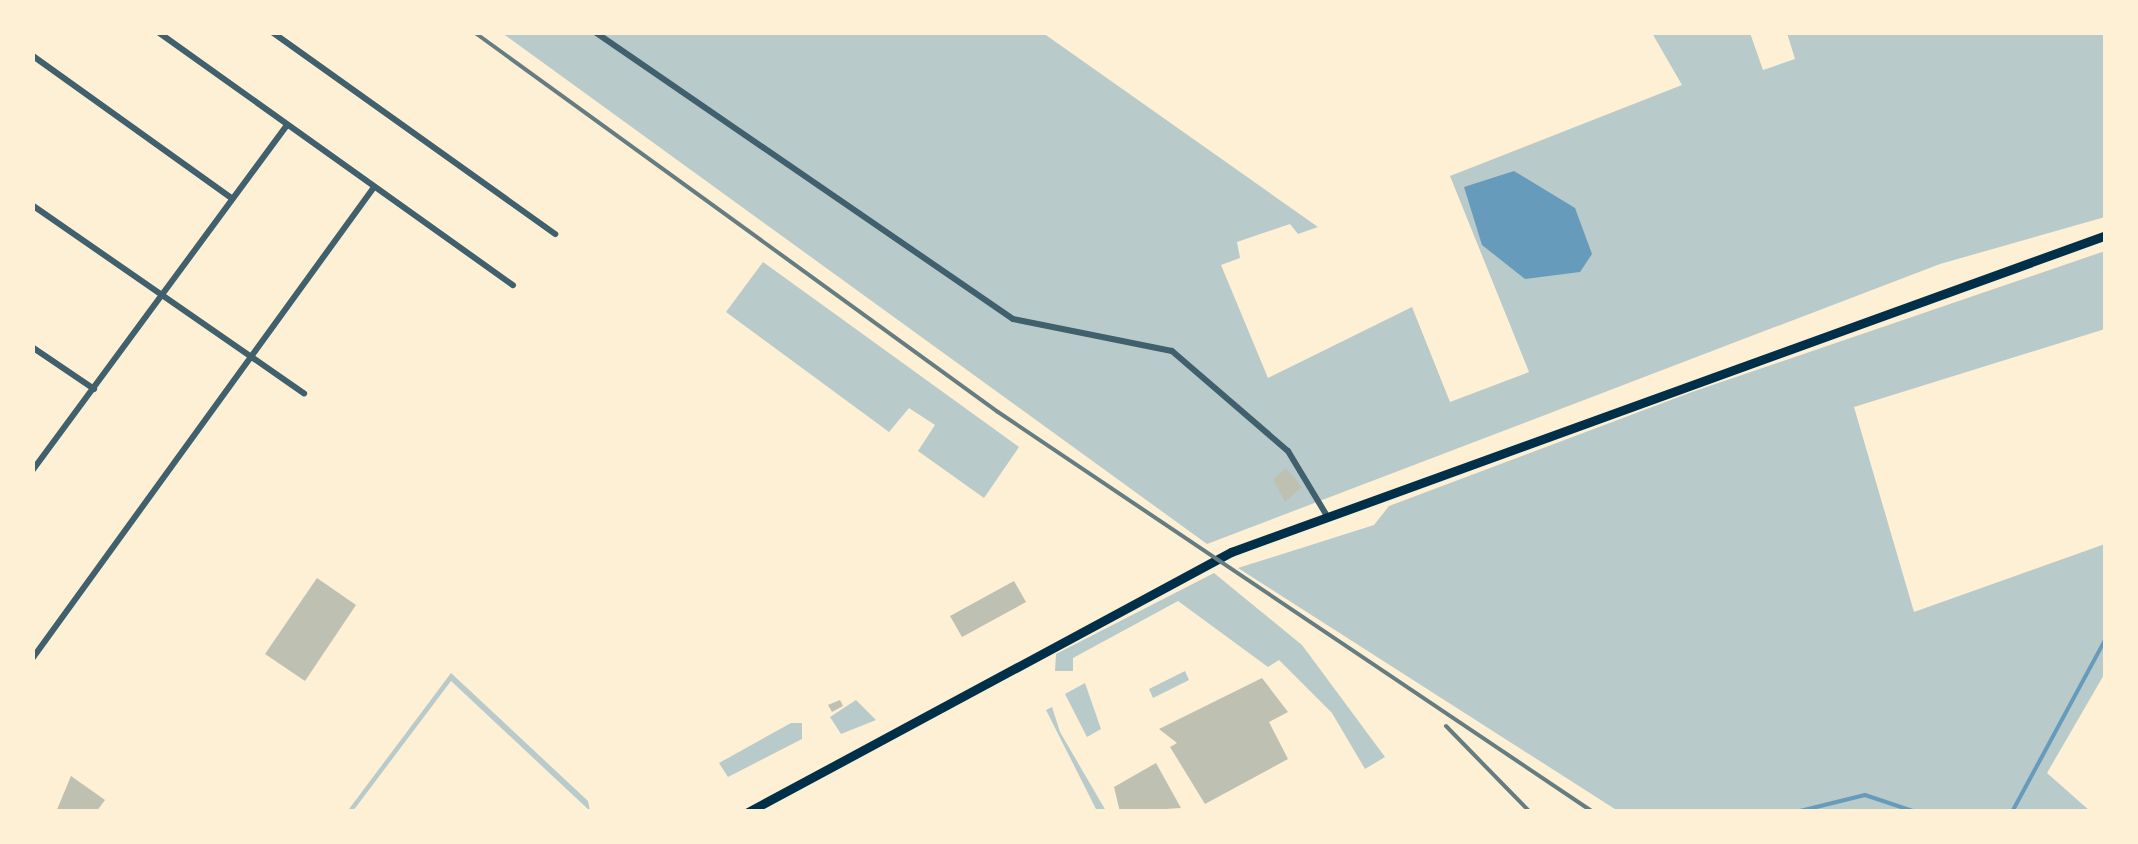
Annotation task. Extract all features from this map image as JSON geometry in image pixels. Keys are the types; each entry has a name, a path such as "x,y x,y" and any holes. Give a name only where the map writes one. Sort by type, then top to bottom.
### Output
{"main road":[{"path":"748,812 1216,560 2106,235"}],"street":[{"path":"158,32 513,285"},
{"path":"272,32 555,234"},
{"path":"595,32 1013,320 1172,351 1288,451 1328,516"},
{"path":"33,56 232,198"},
{"path":"32,471 287,125"},
{"path":"32,658 374,187"},
{"path":"32,204 304,394"},
{"path":"32,347 94,389"}],"shaded area":[{"path":"502,33 1043,33 1318,227 1298,234 1290,224 1237,242 1240,258 1221,265 1268,378 1412,307 1450,402 1529,372 1450,176 1682,85 1652,33 1750,33 1763,70 1795,59 1787,33 2105,33 2105,217 1940,264 1207,544"},
{"path":"2105,251 2105,329 1854,407 1914,612 2105,544 2105,673 2047,773 2090,811 1618,811 1238,568 1374,525 1389,506 1692,392"},
{"path":"763,262 1019,447 984,498 918,451 935,425 909,408 889,432 726,312"},
{"path":"1214,573 1302,645 1385,757 1365,769 1332,713 1279,660 1268,667 1178,601 1073,658 1073,671 1055,671 1056,654"},
{"path":"1185,671 1189,680 1153,698 1149,689"},
{"path":"451,673 588,801 590,811 451,681 353,811 336,811 349,809"},
{"path":"1085,683 1101,729 1087,737 1065,694"},
{"path":"856,700 876,720 841,734 830,717"},
{"path":"1052,707 1060,732 1106,811 1097,811 1046,710"},
{"path":"791,723 802,723 802,739 728,777 719,763"}],"water":[{"path":"1514,171 1575,208 1592,254 1580,272 1525,279 1482,245 1464,187"}],"building":[{"path":"1286,468 1302,487 1285,502 1273,479"},
{"path":"317,578 356,605 305,681 265,654"},
{"path":"1014,581 1026,602 962,637 950,616"},
{"path":"1262,678 1288,712 1269,722 1288,759 1205,804 1170,747 1177,743 1159,729"},
{"path":"840,700 843,706 832,712 828,705"},
{"path":"1156,763 1181,808 1120,812 1114,787"},
{"path":"71,776 105,800 96,812 56,812"}],"waterway":[{"path":"2012,812 2106,638"},
{"path":"1796,812 1865,795 1916,812"}],"railway":[{"path":"474,32 998,412 1593,812"},
{"path":"1446,726 1530,812"}]}
